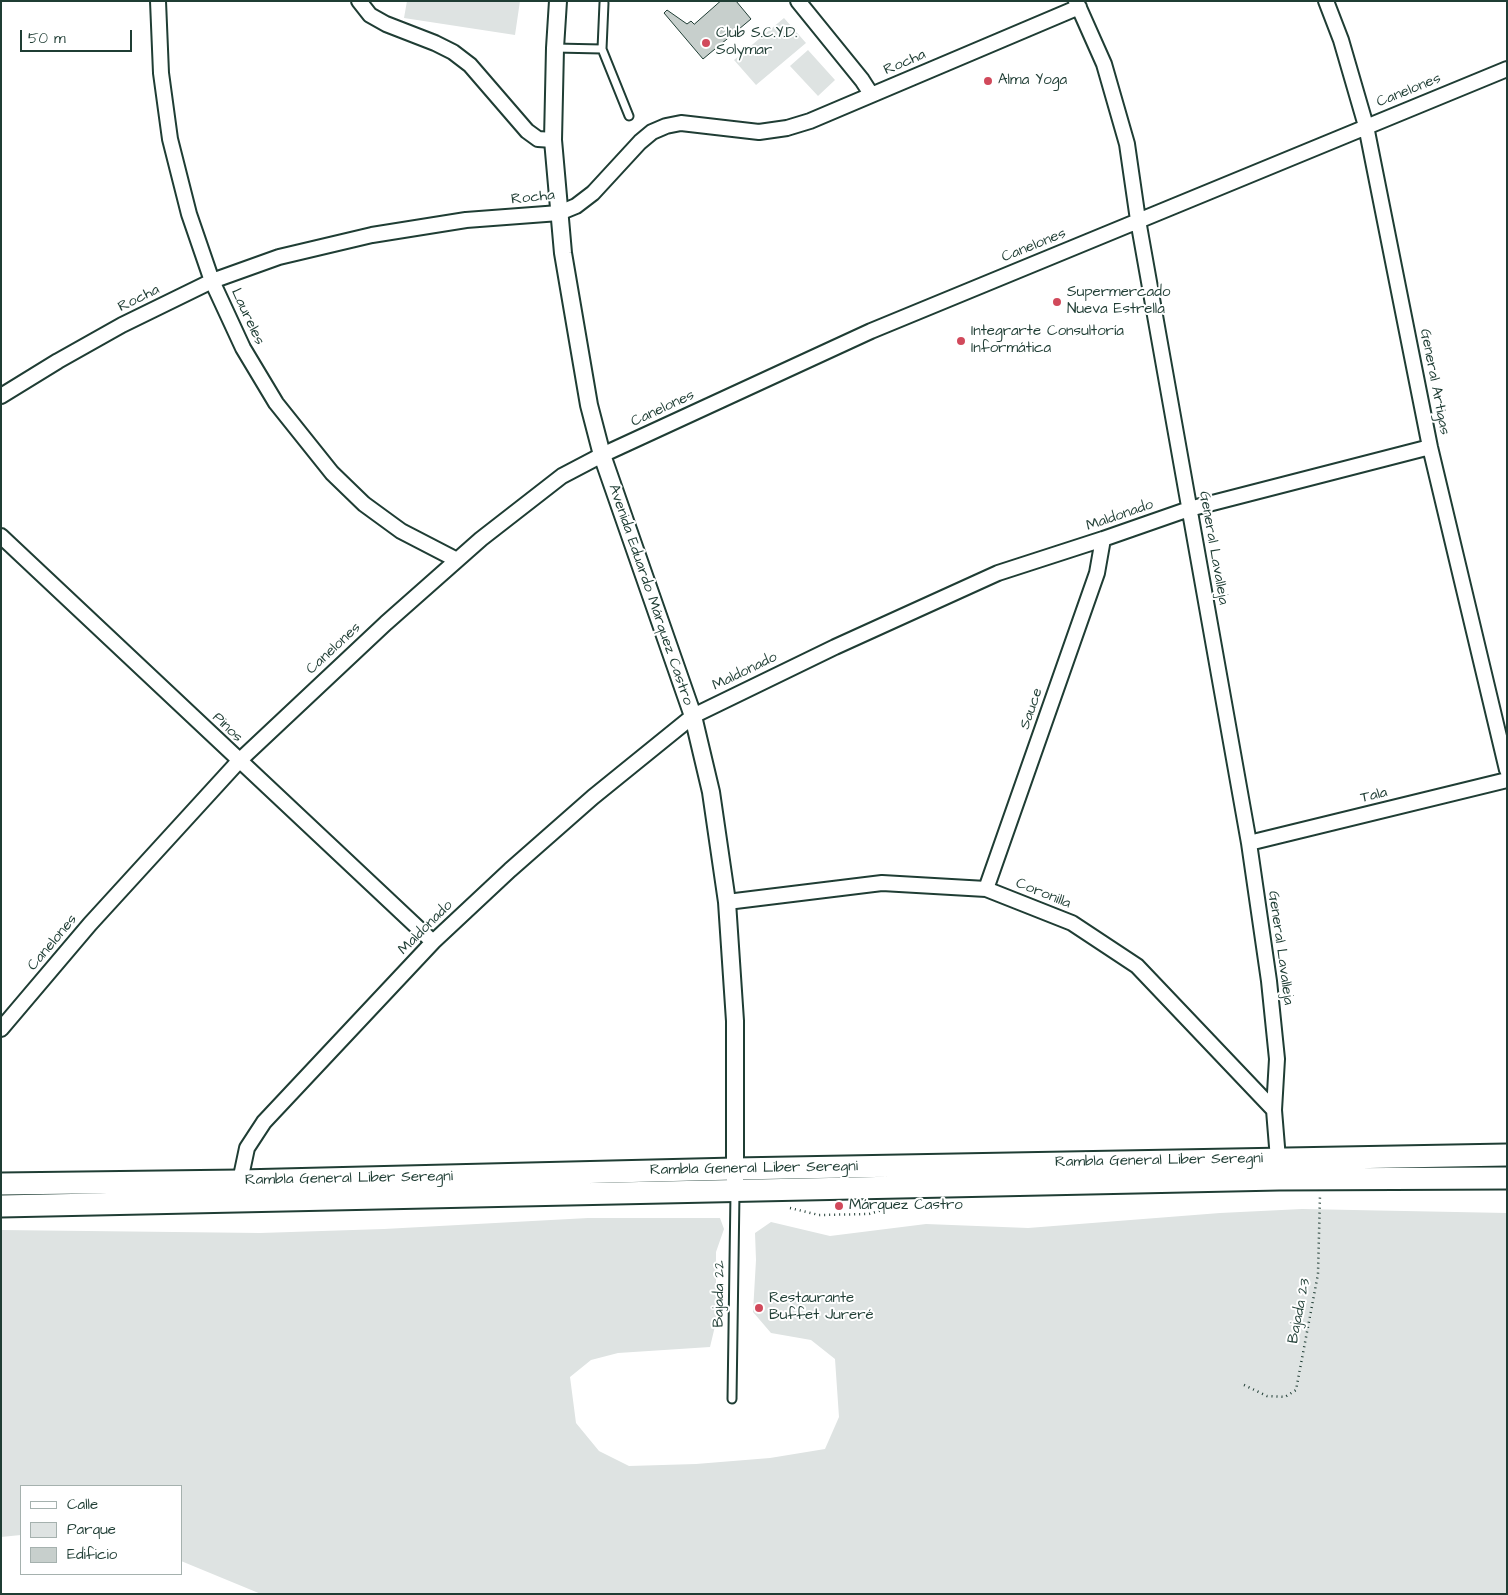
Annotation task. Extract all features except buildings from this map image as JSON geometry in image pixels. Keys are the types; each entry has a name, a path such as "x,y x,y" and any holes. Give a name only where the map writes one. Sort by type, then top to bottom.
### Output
{"main road":[{"name":"Rambla General Liber Seregni","path":"1,1206 1278,1159 1507,1155"},
{"name":"Rambla General Liber Seregni","path":"1,1184 240,1181 1507,1178"}],"street":[{"name":"Laureles","path":"158,1 162,73 170,139 189,214 212,282 242,348 271,395 332,473 364,504 400,531 457,560"},
{"path":"359,1 370,15 386,24 453,52 470,65 526,131 538,139 553,140"},
{"name":"Avenida Eduardo Márquez Castro","path":"558,1 553,140 563,253 586,386 602,455 693,716 710,792 727,902 735,1022 735,1180"},
{"path":"798,1 862,80 871,94"},
{"name":"General Artigas","path":"1326,1 1341,40 1366,126 1430,447 1507,770"},
{"name":"Rocha","path":"1,396 122,325 212,282 279,258 372,236 466,220 559,213 576,206 594,193 640,142 652,132 666,126 681,123 759,132 810,122 1077,4"},
{"name":"General Lavalleja","path":"1077,4 1104,64 1127,144 1138,220 1249,844 1269,981 1276,1049 1274,1110 1278,1159"},
{"name":"Canelones","path":"1,1029 90,924 238,761 457,560 562,476 602,455 871,331 1507,69"},
{"name":"Maldonado","path":"240,1181 247,1148 264,1122 433,942 510,870 593,797 693,716 835,647 998,573 1189,509 1430,447"},
{"name":"Pinos","path":"1,536 238,761 433,942"},
{"name":"Sauce","path":"986,889 1097,573 1103,539"},
{"name":"Tala","path":"1249,844 1507,780"},
{"name":"Coronilla","path":"727,902 882,883 986,889 1072,923 1137,966 1274,1110"}],"lane":[{"path":"604,3 602,49 629,116"},
{"path":"555,48 602,49"},
{"name":"Bajada 22","path":"732,1399 735,1180"}],"path":[{"name":"Bajada 23","path":"1244,1385 1267,1396 1284,1398 1296,1390 1318,1274 1320,1179"}],"green space":[{"path":"407,1 520,1 515,35 404,18"},
{"path":"784,18 806,43 756,85 734,60"},
{"path":"808,50 835,80 818,96 790,66"},
{"path":"1302,1209 1507,1213 1507,1594 261,1594 182,1561 182,1485 20,1485 20,1535 1,1537 1,1230 260,1233 384,1229 588,1218 720,1218 724,1229 716,1252 716,1322 710,1347 618,1353 591,1360 570,1377 576,1423 599,1451 629,1466 696,1464 770,1458 825,1449 839,1417 835,1359 811,1340 771,1333 753,1312 756,1260 755,1233 771,1222 830,1236 926,1224 1028,1228 1220,1213"}],"place":[{"name":"Club S.C.Y.D. Solymar","path":"706,43"},
{"name":"Alma Yoga","path":"988,81"},
{"name":"Supermercado Nueva Estrella","path":"1057,302"},
{"name":"Integrarte Consultoría Informática","path":"961,341"},
{"name":"Márquez Castro","path":"839,1206"},
{"name":"Restaurante Buffet Jureré","path":"759,1308"}]}
